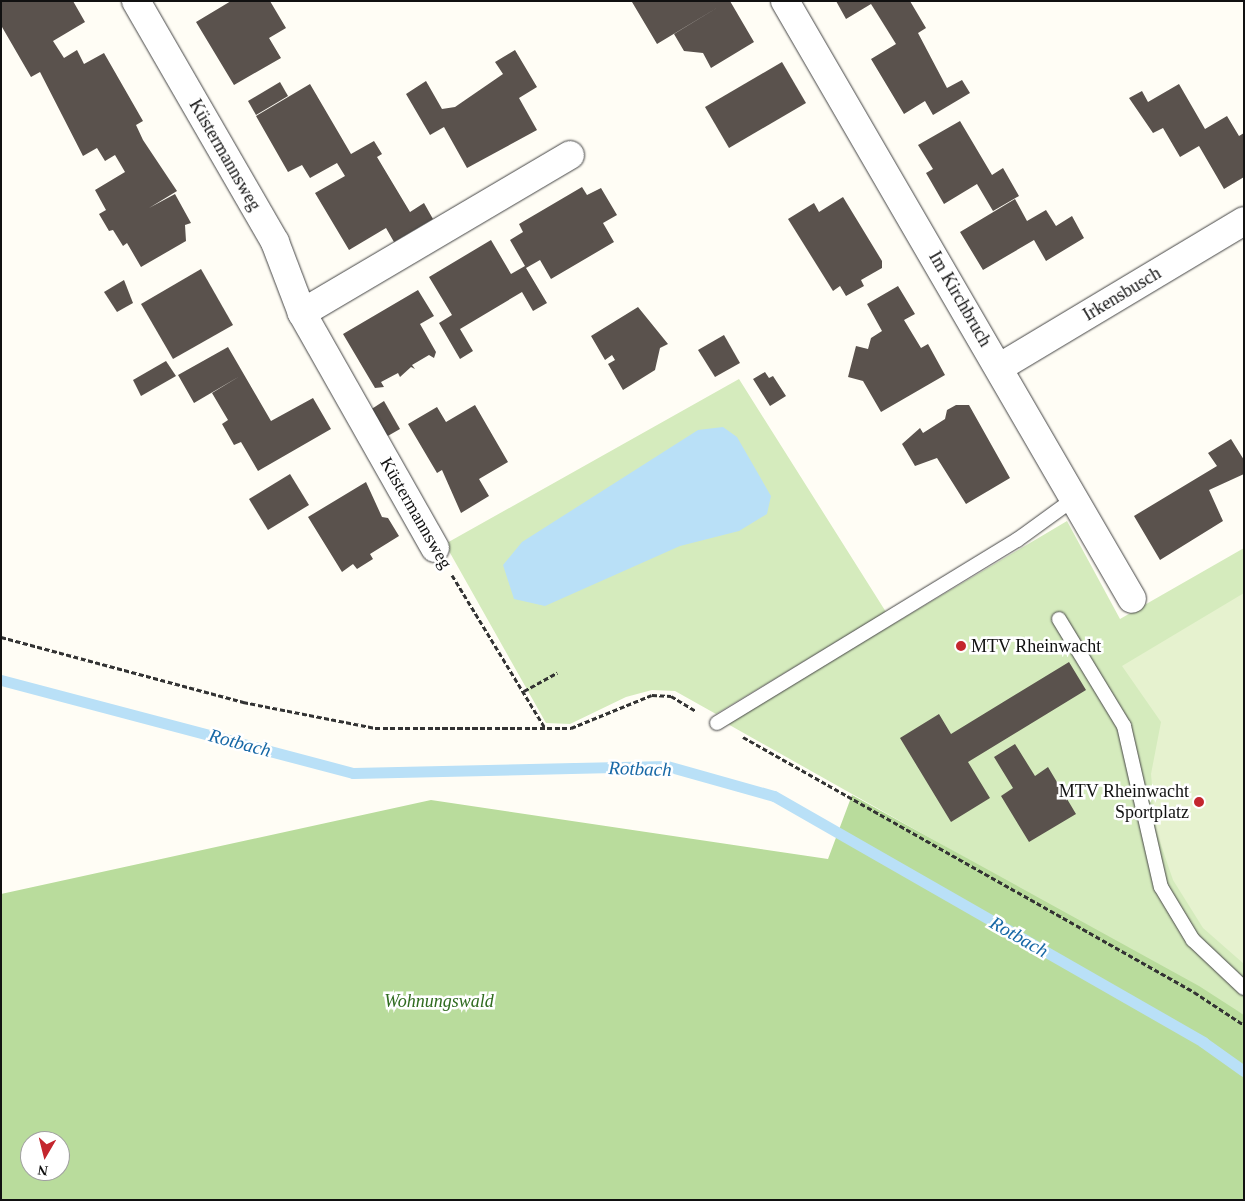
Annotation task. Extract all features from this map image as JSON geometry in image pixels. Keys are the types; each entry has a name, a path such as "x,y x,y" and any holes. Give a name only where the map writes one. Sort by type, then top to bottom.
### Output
{"street":[{"name":"Küstermannsweg","path":"136,1 275,242 302,314 435,548"},
{"name":"Im Kirchbruch","path":"785,1 1000,367 1132,599"},
{"path":"302,314 570,155"},
{"name":"Irkensbusch","path":"1000,367 1244,220"}],"lane":[{"path":"717,723 1017,540 1075,498"},
{"path":"1059,619 1124,726 1161,887 1193,940 1244,988"}],"path":[{"name":"Küstermannsweg","path":"435,548 545,728"},
{"path":"1,637 243,702 375,728 571,728 652,695 671,696 1194,992 1244,1025"},
{"path":"524,692 557,673"}],"green space":[{"path":"739,379 886,612 716,714 675,691 652,690 626,697 570,724 546,723 445,544"},
{"path":"1067,521 1120,619 1244,548 1244,1015 726,723"},
{"name":"MTV Rheinwacht Sportplatz","path":"1244,593 1244,964 1203,928 1173,880 1156,830 1151,774 1161,722 1122,666"},
{"name":"Wohnungswald","path":"852,795 1199,986 1244,1015 1244,1200 1,1200 1,894 431,800 828,859"}],"water":[{"path":"723,427 737,437 771,496 767,514 739,531 680,546 545,606 514,599 503,565 522,542 698,430"}],"building":[{"path":"1,1 73,1 85,22 53,41 64,58 77,50 84,64 104,53 143,121 136,125 143,140 177,191 149,208 175,194 191,223 185,225 186,241 141,267 127,243 123,246 113,230 109,231 99,214 106,210 95,190 125,172 115,155 105,161 97,148 83,156 40,72 31,77 2,27"},
{"path":"231,1 270,1 286,28 269,38 281,58 234,85 196,22"},
{"path":"730,1 754,42 711,68 703,53 684,51 674,34 720,6 657,44 632,2"},
{"path":"836,1 910,1 926,28 918,33 947,88 962,80 970,93 933,115 925,101 904,114 871,59 896,44 871,4 846,19"},
{"path":"515,50 537,87 519,98 537,130 467,168 444,127 430,135 406,94 426,81 442,109 455,107 503,74 495,62"},
{"path":"782,62 806,103 729,148 705,107"},
{"path":"280,82 288,96 256,115 248,101"},
{"path":"310,84 351,154 374,141 382,154 377,157 410,212 424,203 433,219 394,242 386,228 349,250 315,193 345,176 337,163 310,178 302,165 288,172 256,116"},
{"path":"1179,84 1205,129 1227,116 1239,136 1244,133 1244,177 1224,189 1199,146 1180,157 1163,128 1153,133 1129,98 1142,91 1148,102"},
{"path":"960,121 992,175 1003,168 1019,196 993,211 977,184 944,204 926,173 933,169 918,145"},
{"path":"582,187 587,195 601,188 617,215 603,223 614,242 551,279 540,260 526,268 547,303 533,311 522,292 460,329 473,351 460,359 439,323 452,315 429,277 491,240 511,274 525,266 510,240 523,232 519,224"},
{"path":"843,197 882,261 882,268 861,280 864,286 846,296 840,286 833,291 788,219 814,203 819,212"},
{"path":"1015,199 1027,221 1046,210 1056,226 1072,216 1084,238 1046,261 1034,240 983,270 960,232"},
{"path":"201,269 233,325 173,359 141,304"},
{"path":"124,280 133,303 117,312 104,292"},
{"path":"898,286 915,314 904,320 921,348 928,344 945,375 881,412 863,381 848,377 856,346 868,349 871,338 882,331 867,304"},
{"path":"418,290 434,316 420,324 436,352 434,358 429,355 412,365 415,369 411,367 400,377 398,373 381,382 384,387 375,388 343,334"},
{"path":"638,307 668,344 660,348 655,370 623,390 608,364 615,360 612,355 605,360 591,336"},
{"path":"724,335 740,363 715,377 698,350"},
{"path":"228,347 271,421 313,398 331,429 258,471 241,442 234,445 222,424 228,420 212,393 240,376 194,403 178,375"},
{"path":"166,361 176,376 141,396 133,380"},
{"path":"765,372 769,378 773,376 786,396 770,406 753,379"},
{"path":"384,401 400,429 386,437 370,410"},
{"path":"475,405 508,462 479,479 489,496 461,513 442,470 437,473 408,424 437,407 446,422"},
{"path":"956,405 969,405 1010,478 966,504 937,458 915,466 902,444 920,428 923,433 945,419 947,410"},
{"path":"1231,439 1244,460 1244,474 1209,490 1223,521 1160,560 1134,516 1217,466 1208,453"},
{"path":"290,474 309,505 268,530 249,499"},
{"path":"366,482 382,517 388,518 399,536 370,554 373,559 357,569 353,564 342,572 308,517"},
{"path":"1069,662 1086,690 968,762 990,798 951,822 900,738 939,714 951,734"},
{"path":"1015,744 1035,776 1048,767 1076,814 1029,842 1001,796 1013,788 994,757"}],"waterway":[{"name":"Rotbach","path":"1,680 353,773 667,766 774,796 1203,1042 1244,1071"}],"place":[{"name":"MTV Rheinwacht","path":"961,646"},
{"name":"MTV Rheinwacht Sportplatz","path":"1199,802"}]}
